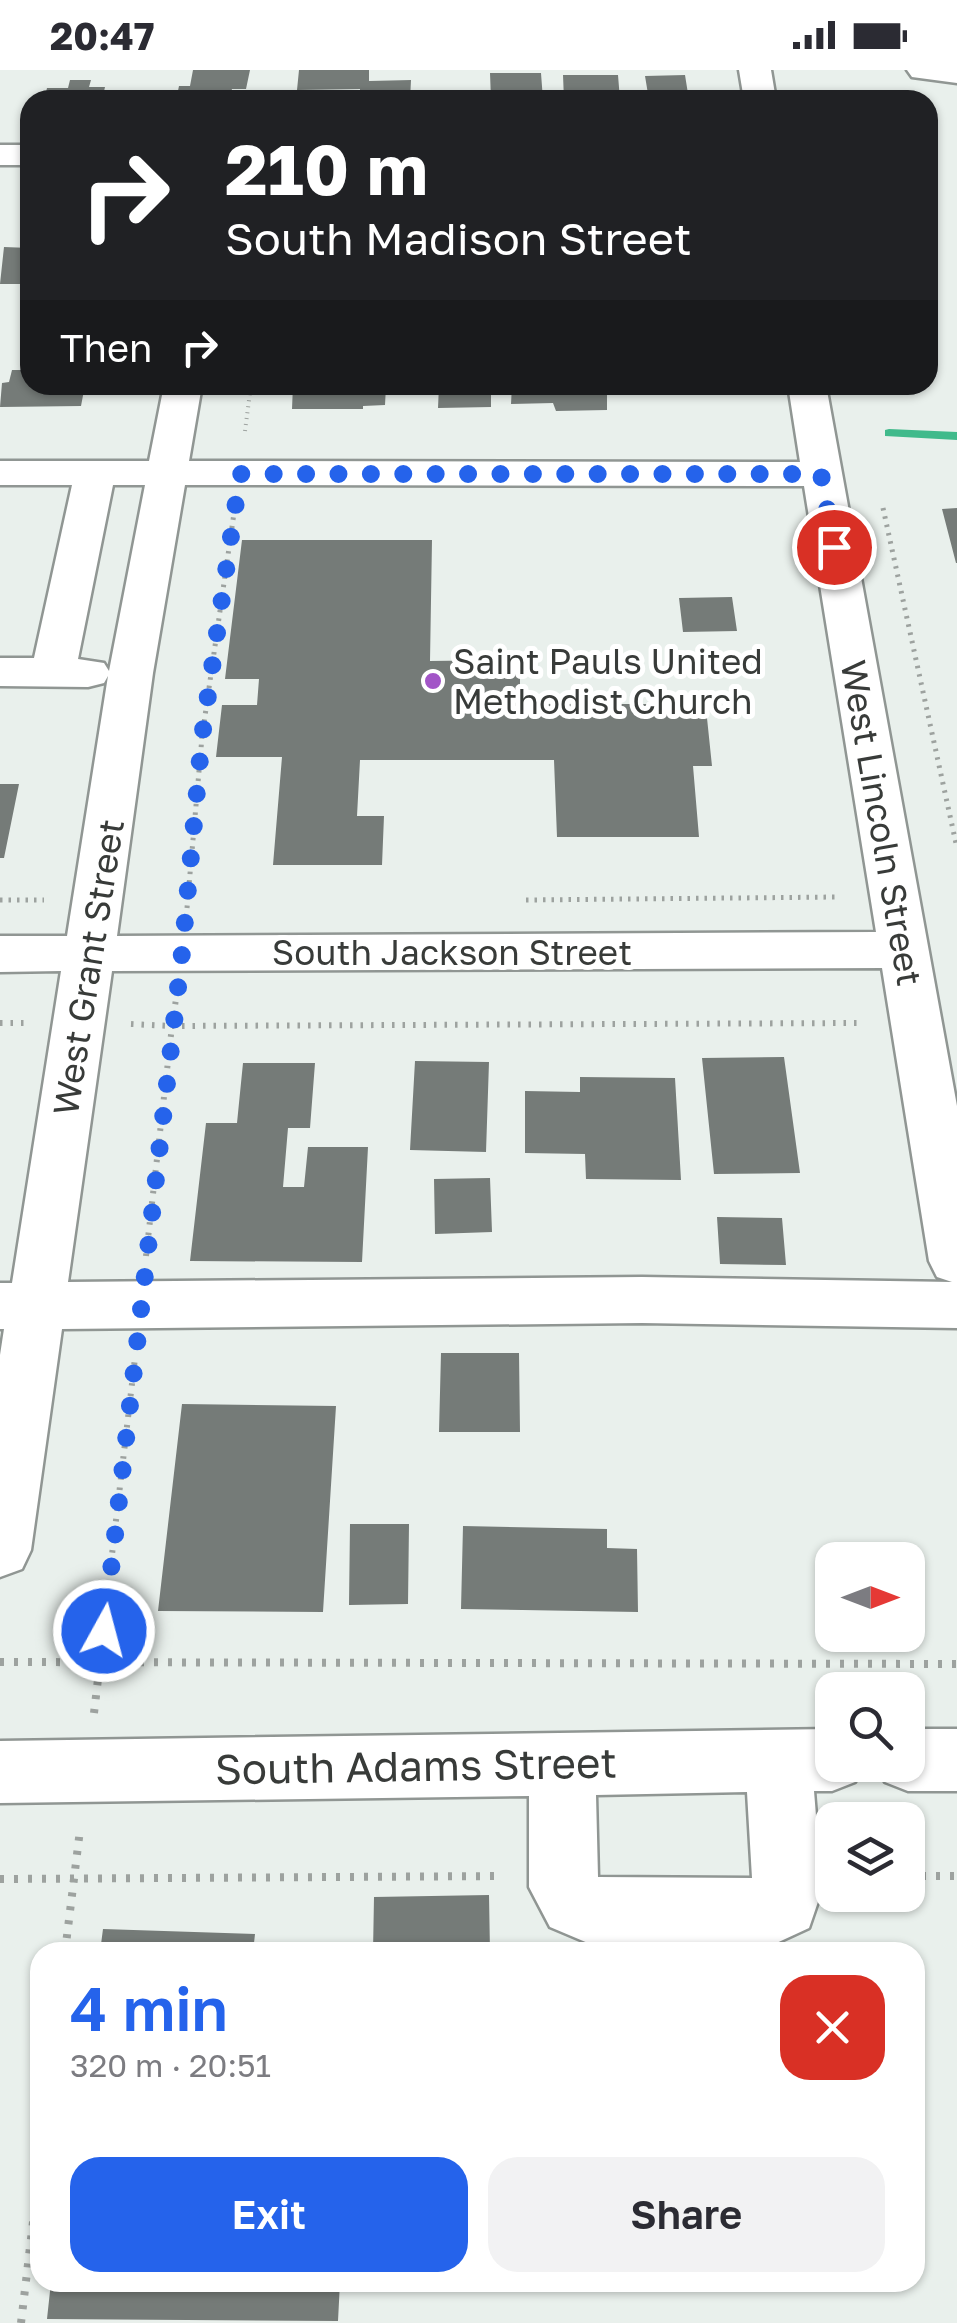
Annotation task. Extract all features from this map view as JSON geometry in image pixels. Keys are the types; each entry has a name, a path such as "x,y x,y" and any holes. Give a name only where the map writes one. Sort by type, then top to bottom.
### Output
{"street":[{"path":"924,70 957,73"},
{"name":"West Grant Street","path":"0,1550 18,1306 80,1022 131,673 180,395"},
{"name":"West Lincoln Street","path":"809,395 957,1261"},
{"path":"0,473 821,474"},
{"path":"53,672 96,473"},
{"path":"0,672 131,673"},
{"name":"South Jackson Street","path":"0,954 905,950"},
{"path":"18,1306 642,1300 957,1305"},
{"path":"562,1762 564,1887 575,1903 594,1912 770,1912 784,1904 805,1760"},
{"name":"South Adams Street","path":"0,1772 805,1760"},
{"path":"925,1760 957,1760"}],"path":[{"path":"66,1942 182,953 202,737 250,395"},
{"path":"882,504 957,848"},
{"path":"522,900 838,898"},
{"path":"0,900 207,902"},
{"path":"80,1022 172,1026 857,1023"},
{"path":"0,1662 570,1660 957,1664"},
{"path":"0,1878 564,1876"},
{"path":"925,1876 957,1876"},
{"path":"21,2323 30,2247"}],"building":[{"path":"193,70 250,70 246,89 178,90 179,86 190,86"},
{"path":"299,70 369,70 369,81 411,80 410,90 297,90"},
{"path":"490,73 541,73 542,90 491,90"},
{"path":"563,75 618,75 619,90 564,90"},
{"path":"685,75 687,90 647,90 645,76"},
{"path":"70,80 91,80 89,87 105,87 46,90 68,88"},
{"path":"4,247 20,248 20,284 0,284"},
{"path":"12,370 20,370 20,395 83,395 81,406 0,407 2,383 9,382"},
{"path":"293,395 386,395 385,405 363,409 292,409"},
{"path":"439,395 491,395 491,407 438,408"},
{"path":"511,395 607,395 607,410 556,411 553,403 511,404"},
{"path":"957,508 957,563 956,563 942,509"},
{"path":"242,540 432,540 430,661 520,660 520,704 689,704 690,718 707,718 712,766 693,766 699,837 557,837 554,760 360,760 357,816 384,816 382,865 273,865 282,757 216,757 222,705 257,705 259,679 225,679"},
{"path":"732,597 737,631 683,632 679,598"},
{"path":"0,784 19,784 4,858 0,858"},
{"path":"784,1057 800,1173 714,1174 702,1058"},
{"path":"415,1061 489,1062 486,1152 410,1150"},
{"path":"243,1063 315,1063 310,1128 288,1128 283,1187 304,1187 308,1147 368,1147 362,1262 190,1261 206,1123 237,1123"},
{"path":"580,1077 675,1078 681,1180 586,1179 585,1154 525,1153 525,1091 580,1092"},
{"path":"490,1178 492,1232 435,1234 434,1179"},
{"path":"717,1217 782,1218 786,1265 720,1264"},
{"path":"441,1353 519,1353 520,1432 439,1432"},
{"path":"182,1404 336,1406 323,1612 158,1611"},
{"path":"350,1524 409,1524 408,1604 349,1605"},
{"path":"463,1526 607,1529 607,1548 637,1549 638,1612 461,1609"},
{"path":"489,1895 490,1942 373,1942 374,1897"},
{"path":"103,1929 255,1934 254,1942 101,1942"},
{"path":"50,2292 339,2292 338,2321 47,2319"}],"waterway":[{"path":"889,433 957,436"}],"place":[{"name":"Saint Pauls United Methodist Church","path":"433,681"}],"route":[{"path":"104,1631 182,953 202,737 240,474 821,474 834,547"}]}
